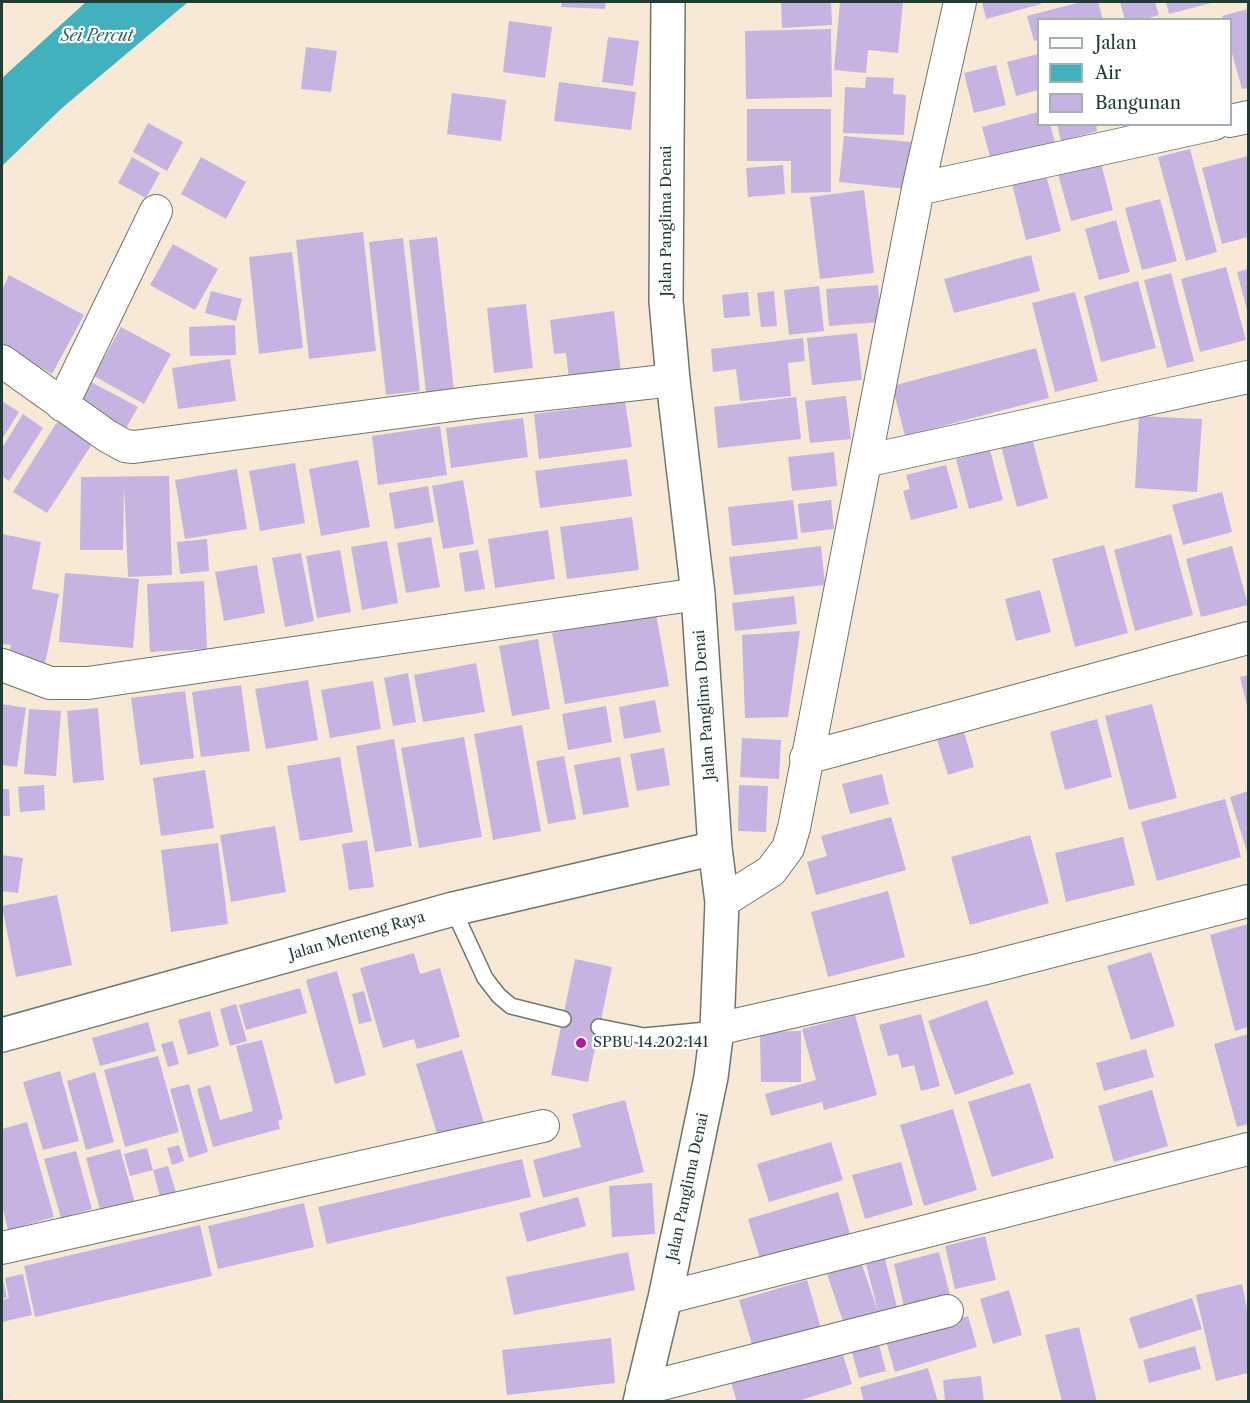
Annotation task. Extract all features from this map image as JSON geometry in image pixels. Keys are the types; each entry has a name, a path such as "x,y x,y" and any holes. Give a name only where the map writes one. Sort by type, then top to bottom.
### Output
{"main road":[{"name":"Jalan Panglima Denai","path":"641,1395 665,1298 711,1077 717,1029 722,902 715,848 698,594 672,380 666,301 668,2"},
{"name":"Jalan Menteng Raya","path":"2,1035 453,909 715,848"}],"street":[{"path":"722,902 771,871 788,848 918,189 960,2"},
{"path":"1232,121 1248,117"},
{"path":"918,189 1205,126"},
{"path":"62,405 156,211"},
{"path":"2,361 116,442 134,447 476,402 672,380"},
{"path":"865,461 1248,377"},
{"path":"2,665 50,683 88,683 698,594"},
{"path":"806,758 1248,638"},
{"path":"717,1029 982,969 1248,901"},
{"path":"2,1248 543,1126"},
{"path":"665,1298 1248,1149"},
{"path":"641,1395 947,1311"}],"lane":[{"path":"453,909 485,978 499,996 511,1006 563,1019"},
{"path":"599,1027 644,1036 717,1029"}],"water":[{"name":"Sei Percut","path":"86,2 188,2 62,108 2,166 2,78"}],"building":[{"path":"562,2 606,2 605,9 561,7"},
{"path":"781,2 831,2 832,25 782,28"},
{"path":"840,2 903,2 898,53 868,50 866,73 834,70"},
{"path":"982,2 1040,2 1041,4 986,19"},
{"path":"1081,2 1098,2 1102,18 1037,18 1037,40 1034,41 1027,16"},
{"path":"1120,2 1155,2 1159,15 1149,18 1124,18"},
{"path":"1166,2 1215,2 1169,14"},
{"path":"1248,9 1248,88 1242,89 1232,53 1232,18 1222,18 1222,16"},
{"path":"509,21 552,27 545,78 503,72"},
{"path":"831,29 832,97 746,99 745,31"},
{"path":"608,37 639,41 633,86 602,82"},
{"path":"306,47 337,51 331,92 301,89"},
{"path":"1037,54 1037,90 1016,96 1007,62"},
{"path":"996,65 1006,105 974,113 964,73"},
{"path":"866,77 894,78 893,94 906,95 904,135 843,133 845,87 865,88"},
{"path":"559,82 636,92 631,130 554,121"},
{"path":"452,93 506,100 501,141 447,134"},
{"path":"747,109 831,109 831,192 791,193 791,161 747,161"},
{"path":"1037,112 1037,126 1051,126 1055,143 991,160 982,127"},
{"path":"148,123 183,142 167,171 133,152"},
{"path":"1057,126 1096,126 1097,131 1061,141"},
{"path":"844,136 911,142 906,189 839,182"},
{"path":"1190,149 1217,252 1186,261 1158,157"},
{"path":"1248,156 1248,237 1222,244 1202,168"},
{"path":"132,157 160,173 146,198 118,183"},
{"path":"201,157 246,182 226,219 181,194"},
{"path":"1101,163 1113,210 1071,221 1058,174"},
{"path":"783,165 785,194 748,197 746,168"},
{"path":"1046,175 1061,231 1026,240 1012,184"},
{"path":"864,190 874,273 820,279 810,197"},
{"path":"1160,199 1177,261 1142,270 1125,208"},
{"path":"1116,220 1130,272 1099,280 1085,229"},
{"path":"363,232 376,351 309,359 296,240"},
{"path":"437,237 454,390 426,393 409,240"},
{"path":"403,238 420,391 386,395 369,242"},
{"path":"173,244 218,269 195,310 150,285"},
{"path":"292,252 303,348 259,354 249,257"},
{"path":"1031,255 1040,291 954,313 944,279"},
{"path":"1226,267 1246,340 1200,352 1181,279"},
{"path":"1248,269 1248,314 1237,272"},
{"path":"1171,273 1194,361 1167,368 1144,280"},
{"path":"9,275 84,315 52,374 2,347 2,290"},
{"path":"1138,281 1156,348 1101,362 1084,296"},
{"path":"878,285 881,322 829,326 826,289"},
{"path":"819,286 824,331 789,335 784,290"},
{"path":"211,291 242,299 236,321 205,313"},
{"path":"774,291 777,326 761,327 757,293"},
{"path":"748,292 750,316 724,318 722,295"},
{"path":"1075,292 1098,381 1055,392 1032,303"},
{"path":"526,304 533,368 494,373 487,308"},
{"path":"614,311 621,373 569,379 566,353 554,354 550,320"},
{"path":"235,325 236,355 190,356 189,327"},
{"path":"121,327 171,354 144,404 94,376"},
{"path":"857,333 862,380 812,385 807,338"},
{"path":"803,338 805,361 788,363 791,396 740,401 736,369 713,372 711,349"},
{"path":"1036,348 1049,398 905,436 892,386"},
{"path":"230,359 236,401 178,409 172,368"},
{"path":"91,382 138,407 125,430 78,405"},
{"path":"846,396 851,439 810,443 805,401"},
{"path":"796,397 801,439 718,448 714,407"},
{"path":"2,401 19,412 2,439"},
{"path":"625,402 632,447 539,459 534,414"},
{"path":"23,414 43,428 9,481 2,476 2,448"},
{"path":"1139,416 1202,419 1197,492 1135,488"},
{"path":"523,418 528,457 451,468 446,428"},
{"path":"59,419 94,441 47,513 13,492"},
{"path":"440,426 447,475 378,485 372,436"},
{"path":"1032,438 1048,498 1017,507 1001,446"},
{"path":"990,450 1003,500 969,509 956,459"},
{"path":"834,452 837,486 792,491 788,457"},
{"path":"627,459 632,496 540,508 535,471"},
{"path":"358,460 370,527 321,536 309,469"},
{"path":"295,463 305,523 260,531 249,471"},
{"path":"946,465 958,508 911,520 903,491 910,489 906,475"},
{"path":"237,469 247,529 185,539 175,480"},
{"path":"169,476 172,575 128,577 124,485 123,550 80,550 81,477"},
{"path":"463,480 474,544 443,549 432,486"},
{"path":"428,486 434,522 395,529 389,493"},
{"path":"1222,492 1232,532 1183,545 1172,505"},
{"path":"793,500 798,539 732,546 728,507"},
{"path":"831,500 834,529 801,533 798,504"},
{"path":"632,517 639,570 567,579 560,527"},
{"path":"548,530 555,579 495,588 488,539"},
{"path":"2,534 41,542 32,589 59,594 45,664 8,657 11,645 2,644"},
{"path":"1171,534 1193,615 1135,631 1114,550"},
{"path":"431,537 440,587 406,593 397,543"},
{"path":"207,539 209,571 180,574 177,542"},
{"path":"387,541 398,603 362,610 351,547"},
{"path":"1104,545 1128,633 1075,647 1052,559"},
{"path":"821,546 825,585 734,595 729,557"},
{"path":"1232,546 1248,605 1201,617 1186,559"},
{"path":"340,550 351,612 317,618 306,556"},
{"path":"478,550 485,589 465,592 459,553"},
{"path":"301,553 314,621 285,627 272,558"},
{"path":"257,565 265,613 224,621 215,572"},
{"path":"65,573 139,579 133,648 59,642"},
{"path":"204,581 207,649 150,652 147,584"},
{"path":"1040,590 1051,632 1016,641 1005,599"},
{"path":"794,596 797,624 735,631 732,603"},
{"path":"656,614 669,686 565,704 552,633"},
{"path":"800,631 788,717 745,718 742,635"},
{"path":"538,639 550,709 512,716 499,646"},
{"path":"476,663 485,712 423,722 414,675"},
{"path":"408,673 416,722 393,726 384,678"},
{"path":"1248,675 1248,710 1240,677"},
{"path":"308,680 318,740 266,749 255,689"},
{"path":"373,681 381,729 330,738 321,690"},
{"path":"241,685 250,751 201,757 192,692"},
{"path":"185,691 194,758 140,765 131,698"},
{"path":"655,700 661,732 624,739 619,707"},
{"path":"2,704 26,708 17,767 2,765"},
{"path":"1152,704 1177,798 1129,810 1105,716"},
{"path":"606,706 612,742 568,750 562,714"},
{"path":"98,708 104,780 73,783 67,711"},
{"path":"29,709 61,711 56,776 24,774"},
{"path":"1097,719 1112,777 1065,790 1050,732"},
{"path":"522,725 541,831 493,840 474,734"},
{"path":"964,732 974,767 948,775 937,740"},
{"path":"464,737 482,837 419,848 401,748"},
{"path":"742,738 781,740 779,779 740,777"},
{"path":"394,739 412,846 375,852 356,746"},
{"path":"664,748 670,785 637,791 630,754"},
{"path":"564,756 576,819 548,824 536,761"},
{"path":"340,757 353,832 300,841 287,766"},
{"path":"620,757 629,807 583,815 574,765"},
{"path":"205,770 214,828 161,836 153,778"},
{"path":"882,774 889,804 850,814 842,784"},
{"path":"44,785 45,810 20,812 18,787"},
{"path":"739,785 768,786 766,832 738,831"},
{"path":"2,789 9,789 10,816 2,816"},
{"path":"1248,791 1248,855 1230,797"},
{"path":"1225,799 1241,857 1157,881 1141,822"},
{"path":"891,817 906,870 816,895 807,862 827,856 821,836"},
{"path":"275,826 286,892 231,902 220,835"},
{"path":"1030,835 1049,903 970,925 951,857"},
{"path":"1123,837 1135,885 1066,902 1055,853"},
{"path":"367,840 374,887 349,890 342,844"},
{"path":"218,843 228,924 171,932 161,850"},
{"path":"2,855 23,858 18,893 2,891"},
{"path":"888,891 905,957 828,977 811,912"},
{"path":"57,895 72,965 16,977 2,906"},
{"path":"1248,924 1248,1027 1235,1031 1210,935"},
{"path":"1151,952 1175,1026 1131,1040 1107,966"},
{"path":"414,953 420,974 440,968 460,1037 417,1049 414,1039 383,1048 360,968"},
{"path":"575,959 612,967 588,1082 551,1075"},
{"path":"337,971 366,1075 335,1084 306,980"},
{"path":"300,988 307,1013 246,1030 239,1005"},
{"path":"364,991 372,1021 359,1024 352,994"},
{"path":"987,1000 1014,1074 955,1095 928,1021"},
{"path":"236,1004 247,1041 230,1046 220,1009"},
{"path":"210,1011 219,1046 188,1055 178,1020"},
{"path":"921,1014 940,1086 921,1091 914,1065 902,1068 898,1054 888,1056 879,1025"},
{"path":"855,1015 877,1095 824,1110 822,1102 771,1116 765,1094 816,1080 802,1029"},
{"path":"148,1022 156,1051 100,1066 92,1038"},
{"path":"801,1031 801,1082 761,1082 760,1032"},
{"path":"1248,1034 1248,1124 1237,1127 1214,1044"},
{"path":"262,1040 283,1119 278,1121 280,1129 213,1147 197,1089 210,1085 220,1120 253,1111 236,1046"},
{"path":"173,1041 179,1064 168,1067 161,1044"},
{"path":"1146,1049 1154,1077 1104,1091 1096,1063"},
{"path":"462,1050 484,1123 438,1137 416,1064"},
{"path":"158,1056 179,1132 125,1147 104,1070"},
{"path":"60,1071 79,1141 43,1150 23,1082"},
{"path":"95,1072 114,1142 86,1150 67,1081"},
{"path":"1030,1083 1054,1158 992,1177 968,1102"},
{"path":"189,1084 208,1152 189,1158 170,1089"},
{"path":"1152,1090 1168,1146 1114,1162 1098,1106"},
{"path":"625,1100 644,1172 543,1198 533,1160 581,1147 572,1114"},
{"path":"953,1109 977,1190 924,1206 900,1125"},
{"path":"27,1122 54,1217 8,1230 2,1205 2,1129"},
{"path":"831,1142 843,1180 769,1202 757,1164"},
{"path":"179,1145 184,1161 172,1165 167,1148"},
{"path":"147,1148 153,1170 130,1176 124,1154"},
{"path":"120,1149 135,1203 101,1213 86,1158"},
{"path":"76,1151 92,1209 61,1218 44,1159"},
{"path":"522,1159 531,1197 327,1244 318,1207"},
{"path":"901,1162 913,1205 865,1219 852,1175"},
{"path":"168,1166 177,1196 161,1200 153,1170"},
{"path":"652,1183 655,1234 612,1237 609,1186"},
{"path":"838,1192 850,1234 761,1262 748,1219"},
{"path":"578,1197 586,1226 527,1242 519,1213"},
{"path":"304,1203 314,1247 218,1269 208,1226"},
{"path":"200,1225 212,1276 35,1317 24,1266"},
{"path":"985,1236 996,1280 955,1289 945,1246"},
{"path":"628,1252 635,1290 514,1315 506,1277"},
{"path":"939,1252 950,1295 904,1307 894,1264"},
{"path":"885,1259 898,1311 845,1327 827,1274 861,1262 878,1311 866,1264"},
{"path":"23,1274 32,1315 2,1322 2,1300 9,1298 5,1278"},
{"path":"2,1277 7,1297 2,1299"},
{"path":"807,1280 822,1332 754,1351 739,1300"},
{"path":"1242,1284 1248,1313 1248,1373 1216,1381 1196,1295"},
{"path":"1009,1290 1022,1335 993,1344 980,1299"},
{"path":"1192,1298 1202,1329 1139,1349 1129,1318"},
{"path":"968,1316 977,1347 895,1372 886,1341"},
{"path":"1079,1327 1097,1402 1062,1402 1045,1335"},
{"path":"611,1338 615,1383 507,1395 502,1350"},
{"path":"878,1341 886,1371 859,1378 851,1349"},
{"path":"839,1342 852,1384 795,1402 737,1402 729,1376"},
{"path":"1195,1346 1201,1369 1149,1383 1143,1360"},
{"path":"928,1368 938,1402 864,1402 860,1387"},
{"path":"981,1376 984,1402 945,1402 943,1380"}],"place":[{"name":"SPBU 14.202.141","path":"581,1043"}]}
